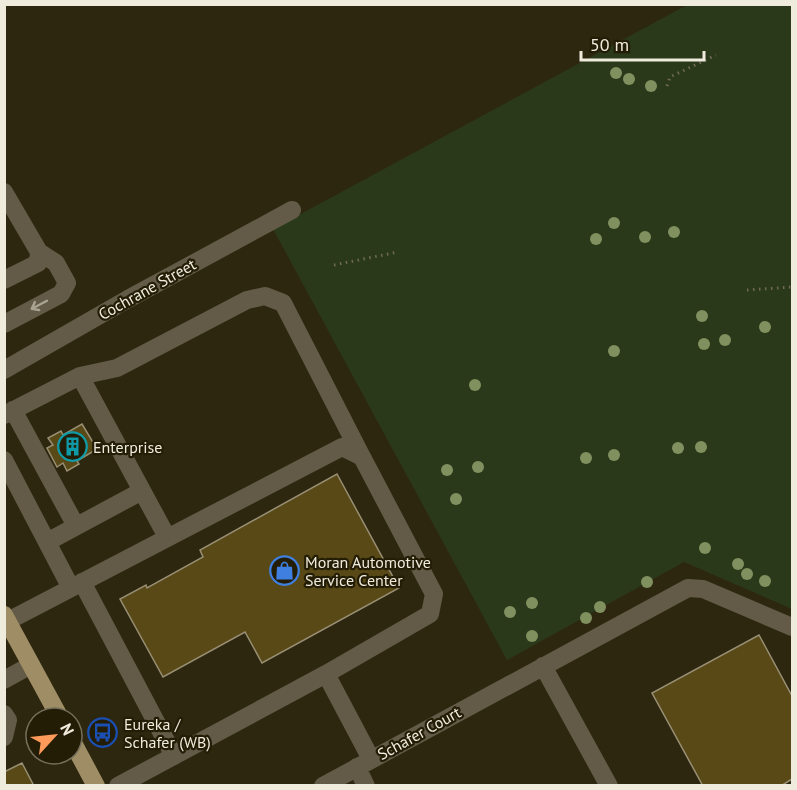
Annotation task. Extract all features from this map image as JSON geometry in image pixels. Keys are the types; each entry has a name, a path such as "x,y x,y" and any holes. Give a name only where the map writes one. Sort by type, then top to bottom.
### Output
{"main road":[{"path":"6,620 54,706"},
{"path":"84,764 96,786"}],"street":[{"path":"4,192 38,257 56,263 67,283 61,294 4,324"},
{"name":"Cochrane Street","path":"4,370 108,310 292,210"},
{"path":"4,280 38,257"},
{"path":"76,526 9,412 80,376 117,368 247,300 264,296 283,303 434,594 430,614 326,674 118,786"},
{"path":"80,376 167,537"},
{"path":"6,620 342,447 362,457"},
{"path":"4,460 47,542 77,585 174,756"},
{"path":"47,542 142,491"},
{"name":"Schafer Court","path":"323,786 688,588 703,589 792,627"},
{"path":"4,680 32,665"},
{"path":"543,666 609,786"},
{"path":"326,674 364,763 366,786"},
{"path":"4,714 8,720 4,737"}],"path":[{"path":"667,86 670,77 716,55"},
{"path":"334,265 398,252"},
{"path":"747,290 792,287"}],"green space":[{"path":"687,5 792,5 792,609 684,562 507,660 273,229"}],"building":[{"name":"Enterprise","path":"82,424 97,449 77,461 79,464 67,471 63,463 57,467 47,448 53,445 48,438 61,431 63,435"},
{"name":"Moran Automotive Service Center","path":"337,474 399,588 262,663 245,632 163,677 120,599 146,585 147,588 203,557 200,550"},
{"path":"759,635 792,696 792,779 781,786 703,786 652,693"},
{"path":"22,763 34,786 4,786 4,772"}],"place":[{"name":"Enterprise","path":"72,447"},
{"name":"Moran Automotive Service Center","path":"284,571"},
{"name":"Eureka / Schafer (WB)","path":"103,733"}]}
